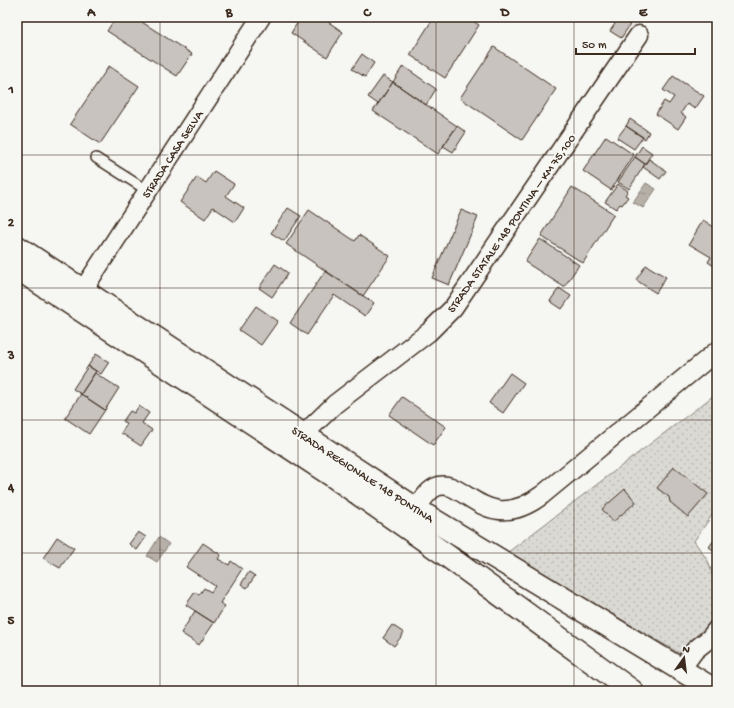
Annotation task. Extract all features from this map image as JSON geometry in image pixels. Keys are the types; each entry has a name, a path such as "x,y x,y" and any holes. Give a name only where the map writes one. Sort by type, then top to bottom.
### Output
{"main road":[{"name":"STRADA REGIONALE 148 PONTINA","path":"17,247 416,509 716,691"},
{"name":"STRADA REGIONALE 148 PONTINA","path":"17,268 330,474 452,559 632,691"}],"street":[{"name":"STRADA CASA SELVA","path":"83,290 261,17"},
{"name":"STRADA STATALE 148 PONTINA – KM 75,100","path":"303,435 335,404 429,332 453,308 639,35"},
{"path":"416,509 431,490 440,486 450,486 485,507 498,510 511,511 529,504 542,495 717,351"},
{"path":"681,669 695,650 710,638 717,629"}],"lane":[{"path":"96,158 148,191"}],"shaded area":[{"path":"717,393 717,508 694,541 708,561 717,588 717,617 686,657 507,553"}],"water":[{"path":"646,183 656,189 643,208 633,202"},
{"path":"159,537 169,544 157,562 147,556"}],"building":[{"path":"116,17 134,17 192,54 177,76 107,31"},
{"path":"301,17 321,17 343,32 327,57 291,33"},
{"path":"434,17 467,17 479,25 445,78 410,55"},
{"path":"619,18 630,25 621,38 610,31"},
{"path":"494,47 556,89 522,140 460,98"},
{"path":"362,54 374,63 365,77 352,69"},
{"path":"109,66 139,86 100,144 70,124"},
{"path":"403,66 436,89 426,105 393,82"},
{"path":"383,76 393,82 378,104 368,97"},
{"path":"673,76 704,96 695,109 687,104 681,113 686,117 678,129 656,114 664,101 669,104 674,97 663,90"},
{"path":"393,82 457,126 438,154 373,111"},
{"path":"630,119 649,132 645,139 626,126"},
{"path":"457,126 466,132 453,152 443,146"},
{"path":"626,126 643,137 634,149 617,138"},
{"path":"606,136 634,155 611,190 583,171"},
{"path":"642,146 652,153 645,164 635,157"},
{"path":"635,157 645,164 629,189 618,182"},
{"path":"649,159 666,171 660,179 643,167"},
{"path":"214,171 234,184 226,196 244,208 235,222 213,207 205,219 180,202 197,177 206,183"},
{"path":"618,184 628,191 625,195 628,197 622,205 620,204 616,209 605,202"},
{"path":"572,187 614,214 583,263 541,236"},
{"path":"288,208 301,216 284,241 271,233"},
{"path":"309,210 355,241 359,235 390,256 363,296 286,244"},
{"path":"461,210 478,217 449,285 432,278"},
{"path":"703,220 717,229 717,268 708,262 711,257 689,244"},
{"path":"540,239 579,265 564,287 525,262"},
{"path":"275,264 288,273 272,297 259,288"},
{"path":"646,265 666,277 656,293 636,280"},
{"path":"325,271 374,303 365,316 334,295 307,335 290,323"},
{"path":"559,288 571,296 562,309 550,301"},
{"path":"256,306 278,321 261,345 239,330"},
{"path":"96,354 109,362 101,374 88,366"},
{"path":"88,366 96,371 81,394 73,389"},
{"path":"95,373 119,388 105,410 81,394"},
{"path":"510,373 524,383 503,413 489,403"},
{"path":"81,394 105,410 89,434 65,418"},
{"path":"402,397 446,427 433,445 389,415"},
{"path":"139,406 149,413 142,423 152,430 141,446 121,433 127,424 123,421 130,411 134,413"},
{"path":"674,467 708,494 688,517 670,502 669,497 657,488"},
{"path":"625,489 636,502 613,522 602,509"},
{"path":"138,532 146,537 137,550 129,544"},
{"path":"717,536 717,553 709,547"},
{"path":"57,537 74,548 60,568 43,558"},
{"path":"203,543 221,555 218,559 229,565 231,561 242,569 220,603 225,606 214,623 186,605 195,592 199,595 204,588 211,592 215,586 186,567"},
{"path":"249,572 255,576 247,588 241,584"},
{"path":"195,611 214,623 199,645 181,633"},
{"path":"392,625 404,633 394,646 383,638"}]}
